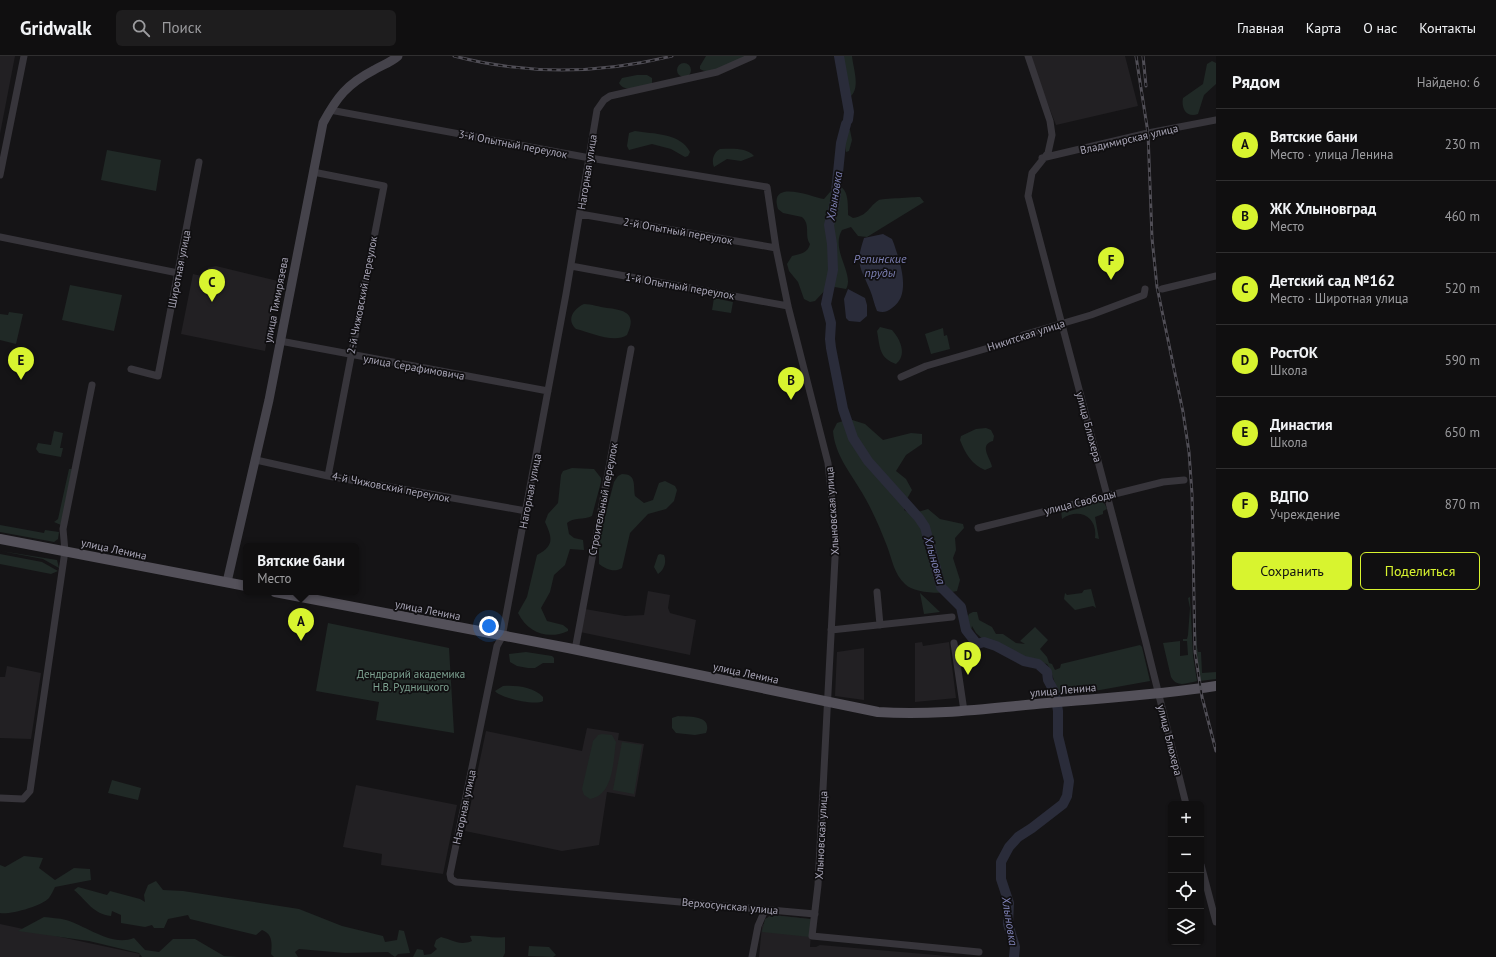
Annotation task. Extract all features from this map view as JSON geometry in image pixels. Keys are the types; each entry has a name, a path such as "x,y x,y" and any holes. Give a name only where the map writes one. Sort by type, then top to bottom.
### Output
{"main road":[{"name":"улица Тимирязева","path":"227,582 256,460 323,123 338,96 347,88 374,70 391,62 398,56"},
{"name":"улица Ленина","path":"0,539 65,550 103,560 243,585"},
{"name":"улица Ленина","path":"290,595 575,650 878,712 912,714 964,711 1158,693 1216,686"}],"street":[{"path":"0,175 24,56"},
{"name":"Нагорная улица","path":"456,882 451,879 450,874 497,646 502,636 571,266 597,110 607,98 717,72 753,56"},
{"name":"улица Блюхера","path":"1028,56 1052,129 1050,147 1032,173 1028,196 1107,495 1185,801"},
{"name":"3-й Опытный переулок","path":"330,110 590,158 767,187"},
{"name":"Владимирская улица","path":"1042,158 1148,133 1216,120"},
{"name":"Широтная улица","path":"130,369 158,376 199,162"},
{"name":"2-й Чижовский переулок","path":"313,172 384,186 328,476"},
{"name":"Хлыновская улица","path":"767,187 776,248 788,306 828,463 836,545 818,885 815,914"},
{"name":"2-й Опытный переулок","path":"580,214 776,248"},
{"path":"0,237 178,273"},
{"name":"1-й Опытный переулок","path":"571,266 788,306"},
{"path":"1162,289 1216,276"},
{"name":"Никитская улица","path":"901,377 926,366 1016,340 1023,335 1119,306 1144,295 1145,289"},
{"name":"улица Серафимовича","path":"280,341 350,356 548,391"},
{"name":"Строительный переулок","path":"575,650 631,349"},
{"path":"0,798 23,799 30,792 65,550 63,529 92,385"},
{"name":"4-й Чижовский переулок","path":"256,460 328,476 526,511"},
{"name":"улица Свободы","path":"978,528 1107,495 1163,482 1184,480"},
{"path":"877,592 880,625"},
{"path":"831,630 952,617"},
{"path":"954,643 964,711"},
{"path":"1203,873 1216,922"},
{"name":"Верхосунская улица","path":"456,882 815,914"},
{"path":"752,957 758,926 765,910"},
{"path":"815,914 812,936 979,952"}],"shaded area":[{"path":"0,56 15,56 0,134"},
{"path":"1029,56 1125,56 1138,106 1056,125"},
{"path":"216,266 278,281 265,351 181,334 193,274 206,277 208,268"},
{"path":"648,591 670,595 668,608 670,613 696,620 690,655 580,632 585,609 625,616 644,615"},
{"path":"922,642 923,646 949,642 956,698 915,702 915,643"},
{"path":"864,648 864,700 835,696 837,652"},
{"path":"7,666 41,673 31,739 0,738 0,677 5,677"},
{"path":"587,728 619,733 618,740 644,744 635,797 607,792 599,845 562,851 465,831 486,731 582,751"},
{"path":"356,785 457,805 443,874 381,865 382,854 343,847"},
{"path":"774,915 810,919 812,921 810,947 820,945 959,957 759,957 762,926 769,916"},
{"path":"0,924 140,954 139,957 0,957"}],"green space":[{"path":"706,56 746,56 717,70 705,71 700,69 700,66"},
{"path":"836,56 852,56 856,83 850,97 844,96 841,92"},
{"path":"1212,61 1216,63 1216,84 1204,95 1198,114 1190,115 1184,109 1183,98 1203,84 1207,64"},
{"path":"681,63 687,63 691,67 691,73 687,77 681,77 677,73 677,67"},
{"path":"647,75 652,78 652,85 629,89 625,88 619,83 622,78"},
{"path":"848,130 850,130 852,140 849,151 846,152 844,137"},
{"path":"635,131 658,134 673,138 680,141 690,152 688,156 685,157 671,149 652,144 629,150 627,146 629,133"},
{"path":"720,149 743,150 754,156 741,161 727,159 714,167 714,156"},
{"path":"107,150 161,160 156,191 101,180"},
{"path":"836,185 840,186 846,192 848,201 848,215 853,218 865,213 879,200 920,197 924,202 867,237 858,236 851,227 842,230 839,238 839,246 847,276 848,283 846,289 829,286 815,301 810,302 804,299 798,282 789,271 787,264 792,256 803,253 809,247 810,244 807,237 806,223 802,217 783,213 778,209 777,200 779,194 785,192 802,193 824,199"},
{"path":"70,285 122,295 114,331 62,320"},
{"path":"714,298 733,302 731,313 712,310"},
{"path":"584,304 620,310 628,314 631,322 627,335 609,338 576,329 571,322 571,318 574,312"},
{"path":"9,312 23,314 16,344 0,340 0,314 8,315"},
{"path":"880,327 892,330 902,347 901,356 896,364 886,359 881,351 877,331"},
{"path":"943,328 944,336 947,335 950,349 931,354 925,334"},
{"path":"849,419 865,424 883,440 911,433 922,434 922,444 906,455 896,471 906,479 912,490 904,504 904,510 911,514 928,509 940,519 963,524 964,528 955,538 956,550 953,558 960,580 957,591 938,593 915,590 905,584 898,576 872,511 840,456 834,440 833,431 837,423"},
{"path":"986,428 991,430 994,436 993,441 986,446 986,452 992,467 985,470 973,462 960,440 961,436 976,429"},
{"path":"54,431 63,433 60,448 63,448 61,457 39,453 36,449 38,443 51,445"},
{"path":"572,468 594,469 601,478 601,482 592,516 572,520 567,523 569,534 574,538 583,540 584,550 570,549 565,565 554,575 550,592 541,608 547,621 563,625 568,629 568,631 561,634 546,635 527,626 518,613 527,597 537,555 543,552 549,545 550,537 545,522 548,514 558,503 561,475 563,471"},
{"path":"69,469 72,469 61,525 54,522 58,519"},
{"path":"627,474 632,478 635,496 644,503 653,500 659,483 665,481 675,486 677,490 674,501 666,509 648,514 630,533 622,568 613,570 607,569 599,564 599,539 614,482 618,476"},
{"path":"1103,500 1107,509 1103,511 1103,514 1095,517 1099,539 1095,538 1094,524 1086,516 1075,514 1062,519 1061,510 1068,509 1070,511 1090,505 1091,501"},
{"path":"0,525 44,533 45,530 59,532 58,539 54,542 0,532"},
{"path":"1,551 57,560 59,568 43,559"},
{"path":"0,554 42,562 58,571 51,574 0,564"},
{"path":"658,555 664,555 665,563 662,570 658,574 654,567"},
{"path":"1091,589 1096,608 1093,606 1075,610 1064,599 1065,593 1067,595 1082,593 1084,590"},
{"path":"1194,591 1197,647 1198,652 1201,652 1202,673 1216,672 1216,679 1200,681 1195,640"},
{"path":"920,593 940,612 924,614"},
{"path":"1190,597 1193,656 1197,681 1179,684 1176,683 1171,677 1163,643 1180,641 1180,656 1188,655 1187,641 1183,641 1183,639 1187,639 1188,635 1190,608 1188,598"},
{"path":"977,612 979,620 992,627 996,634 1003,634 1016,643 1025,644 1020,641 1035,627 1048,640 1040,649 1055,670 1060,668 1061,664 1140,645 1142,647 1150,681 1062,695 1057,688 1047,664 1022,658 1016,653 1009,652 996,644 987,643 976,633 972,626 971,631 968,633 963,627 969,614"},
{"name":"Дендрарий академика Н.В. Рудницкого","path":"328,623 449,648 454,733 376,720 379,702 316,691"},
{"path":"959,646 974,650 972,654 961,657"},
{"path":"526,652 552,656 554,658 554,663 543,663 535,668 528,668 517,666 510,662 509,654"},
{"path":"503,686 519,686 530,689 543,697 543,701 533,703 511,699 498,694 495,691"},
{"path":"678,716 694,717 703,720 707,727 706,733 695,735 676,733 672,728 672,718"},
{"path":"598,735 612,735 616,742 613,767 608,784 604,791 598,796 590,799 584,795 582,789 593,741"},
{"path":"622,742 642,745 634,794 613,790"},
{"path":"112,780 141,788 138,800 108,793"},
{"path":"24,856 43,858 39,868 55,880 74,868 90,869 91,880 55,887 49,898 40,904 18,911 0,913 0,865 5,867"},
{"path":"156,881 163,890 183,891 299,909 342,926 383,936 385,942 397,940 399,930 404,931 410,953 398,954 395,957 388,952 345,953 299,949 295,952 298,957 274,957 271,954 270,937 262,930 256,935 190,919 188,915 168,919 164,928 154,928 152,925 145,927 121,923 121,915 112,911 111,916 99,913 74,890 78,887 107,895 110,891 140,899 145,902 144,895 148,885"},
{"path":"772,915 810,919 812,921 810,937 762,932 765,919"},
{"path":"44,917 66,920 108,938 125,940 134,938 145,950 159,952 173,939 195,939 224,956 239,957 142,957 139,953 89,941 18,931"},
{"path":"470,936 496,938 505,937 505,953 503,957 413,957 417,949 423,950 424,955 431,954 437,949 434,946 436,940 441,937 463,943 472,941"},
{"path":"529,946 549,947 556,955 553,957 528,956"}],"water":[{"name":"Репинские пруды","path":"883,234 892,239 894,244 903,278 903,287 902,295 898,302 887,311 883,312 877,311 861,270 859,260 864,238"},
{"name":"Репинские пруды","path":"848,289 865,298 867,305 867,316 860,322 849,321 846,318 844,299"}],"waterway":[{"name":"Хлыновка","path":"839,56 849,112 848,120"},
{"name":"Хлыновка","path":"846,124 841,143 835,202 829,225 832,244 833,270 826,304 831,323 831,348 843,409 853,438 868,461 919,518 925,527 941,587 961,607 966,630 977,644 984,642 996,646 1024,661 1038,664 1047,672 1048,680 1055,693 1058,711 1058,736 1069,781 1067,796 1063,804 1018,837 1009,847 1001,862 1001,879 1009,903 1008,924 1015,947 1014,957"}],"railway":[{"path":"454,56 508,67 563,70 618,66 672,56"},
{"path":"1136,56 1148,133 1152,238 1157,287 1183,412 1189,452 1192,494 1195,652 1202,697 1216,751"},
{"path":"1143,56 1146,86"}],"place":[{"name":"ВДПО","path":"1111,280"},
{"name":"Детский сад №162","path":"212,302"},
{"name":"Династия","path":"21,380"},
{"name":"ЖК Хлыновград","path":"791,400"},
{"name":"Вятские бани","path":"301,641"},
{"name":"РостОК","path":"968,675"}]}
